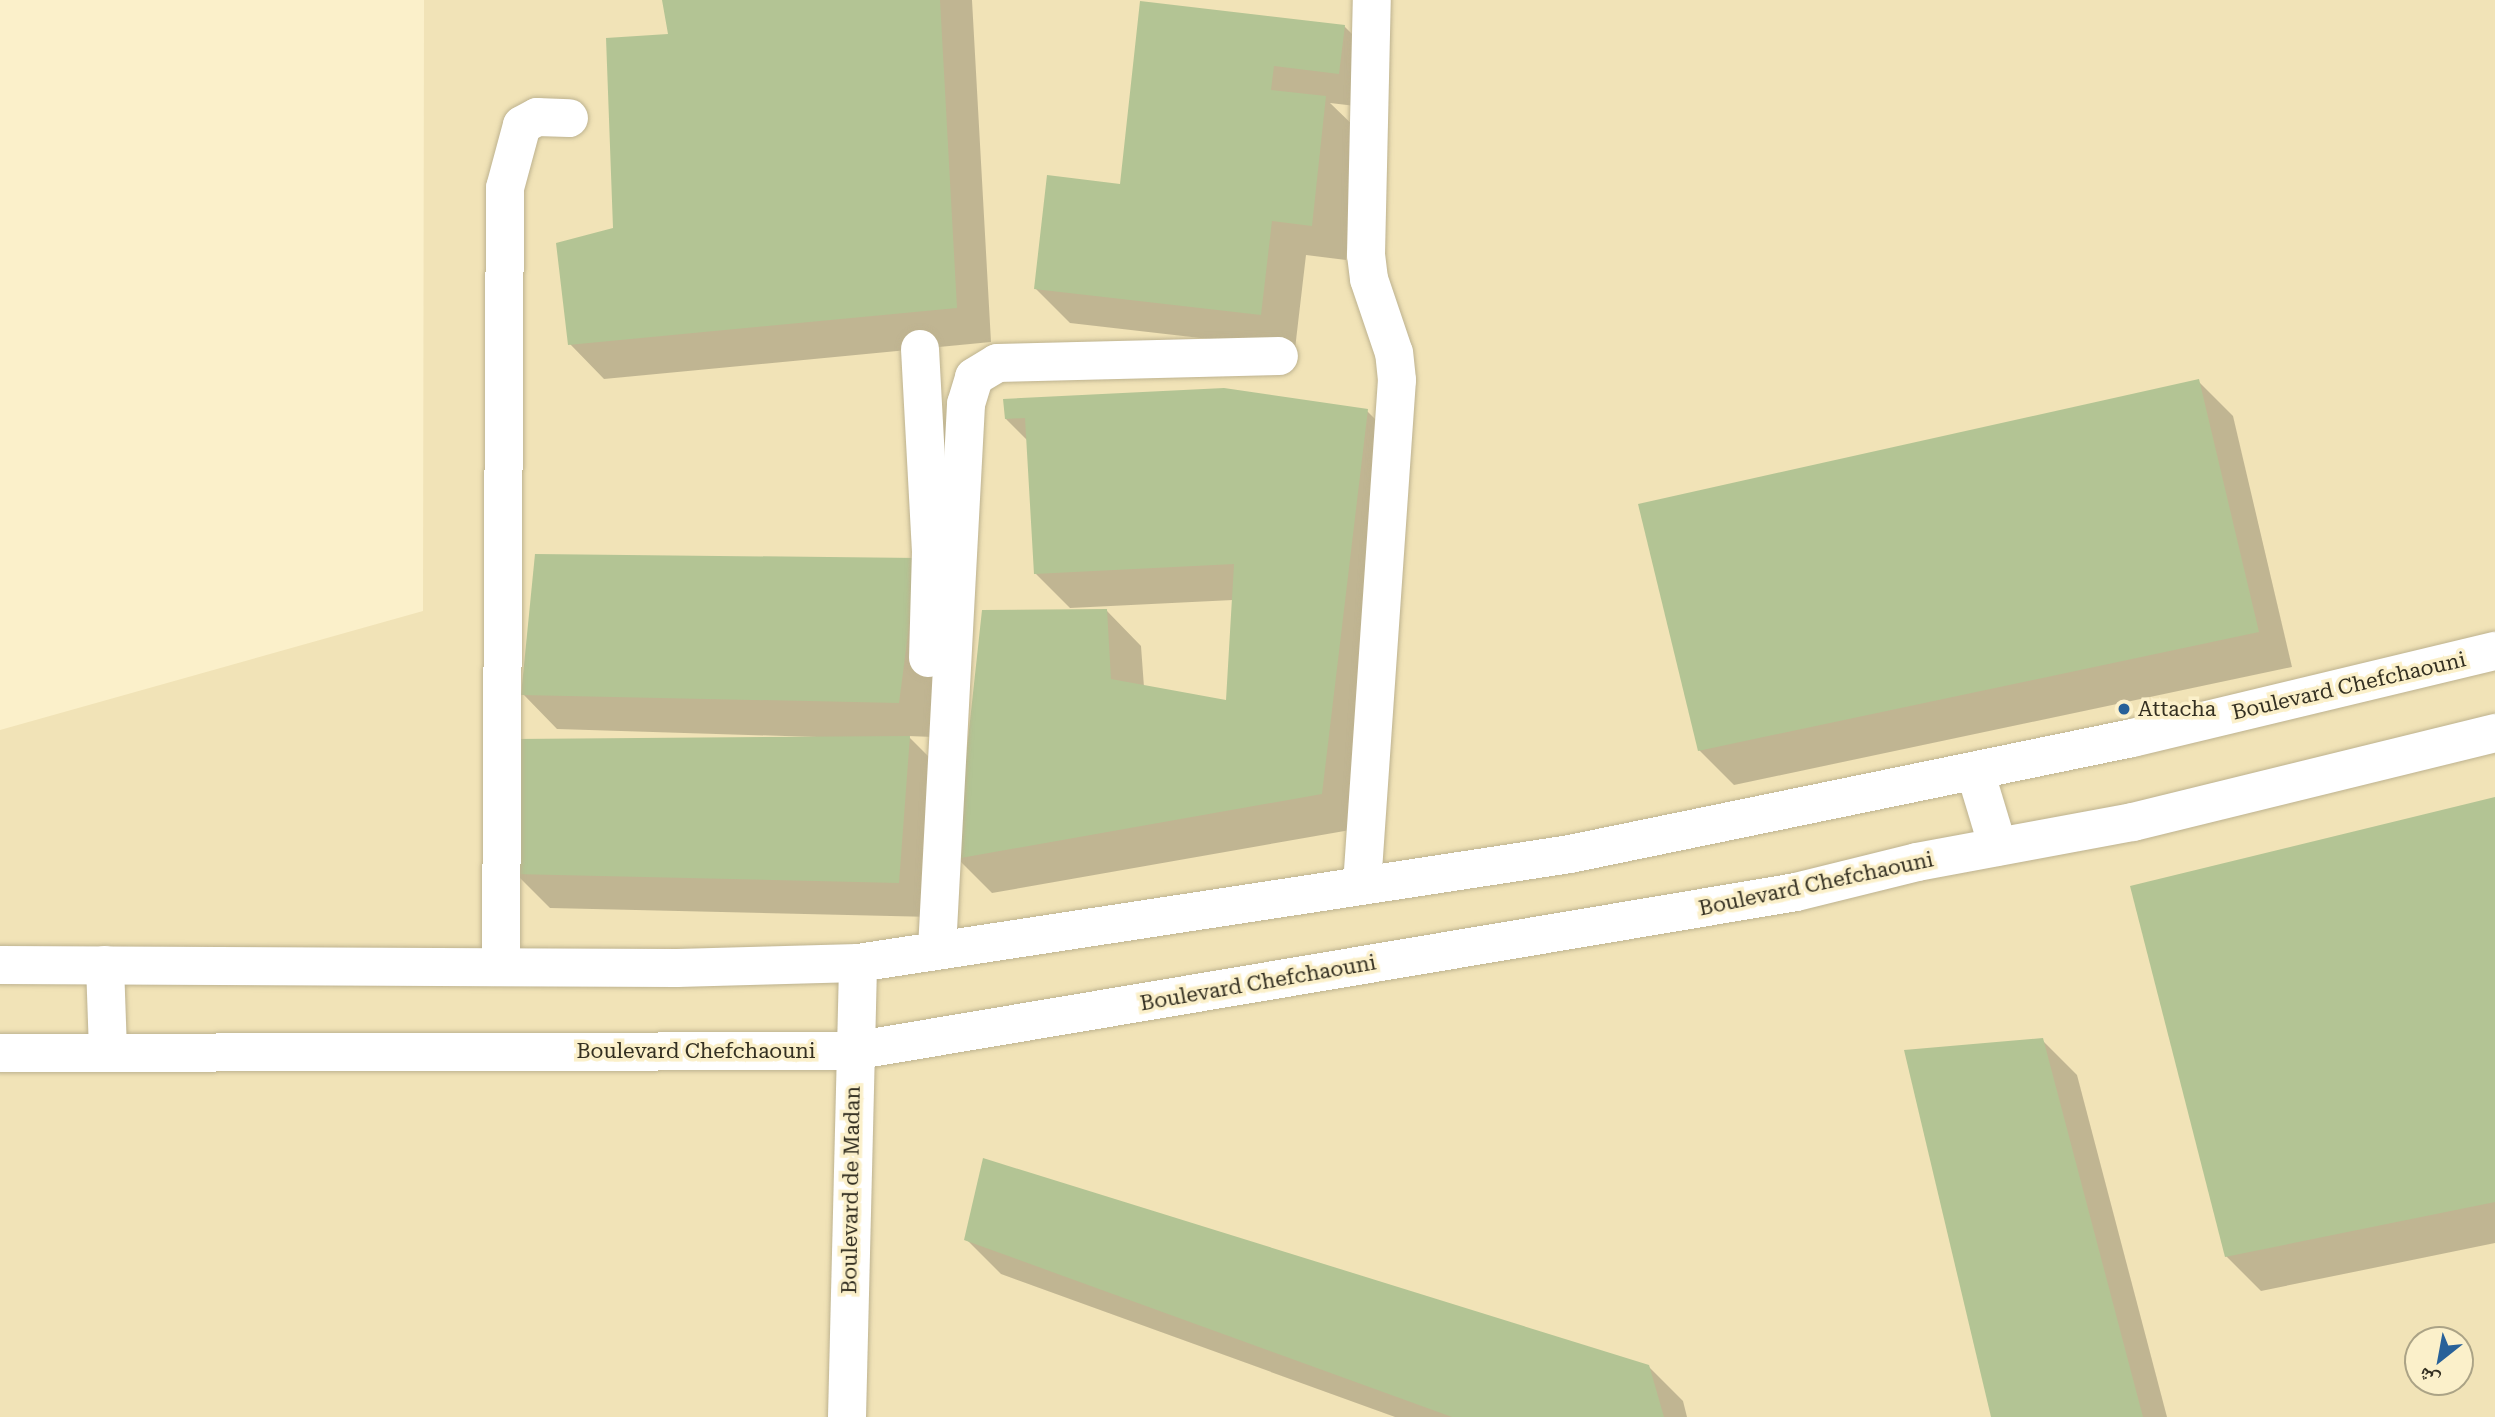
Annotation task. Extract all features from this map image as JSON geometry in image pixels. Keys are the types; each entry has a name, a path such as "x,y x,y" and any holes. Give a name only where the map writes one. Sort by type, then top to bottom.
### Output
{"street":[{"path":"1363,885 1397,380 1394,353 1369,279 1366,255 1372,0"},
{"path":"500,967 505,188 522,125 537,117 569,118"},
{"path":"920,349 946,551"},
{"path":"928,951 946,551 967,389 985,368 997,363 1279,356"},
{"name":"Boulevard Chefchaouni","path":"0,965 500,967 858,963 1570,854 1975,771 2495,651"},
{"name":"Boulevard Chefchaouni","path":"0,1053 853,1051 1796,892 1998,847 2133,822 2495,733"},
{"path":"1975,771 1998,847"},
{"name":"Boulevard de Madan","path":"847,1417 853,1051 858,963"},
{"path":"105,965 107,1052"}],"shaded area":[{"path":"424,0 2495,0 2495,1417 0,1417 0,730 423,611"}],"building":[{"path":"662,0 940,0 957,308 568,345 556,243 613,228 606,38 668,34"},
{"path":"1140,1 1345,25 1339,74 1274,66 1271,90 1326,96 1312,226 1272,221 1261,315 1034,289 1047,175 1120,184"},
{"path":"2199,379 2259,632 1698,751 1638,504"},
{"path":"1224,388 1368,409 1322,794 955,859 982,610 1107,609 1111,679 1226,700 1234,564 1034,574 1025,418 1005,419 1003,399"},
{"path":"535,554 918,558 899,703 521,695"},
{"path":"910,736 899,883 513,874 513,739"},
{"path":"2495,797 2495,1202 2225,1257 2130,886"},
{"path":"2043,1038 2143,1417 1991,1417 1904,1050"},
{"path":"983,1158 1649,1365 1664,1417 1452,1417 964,1240"}],"place":[{"name":"Attacha","path":"2124,709"}]}
